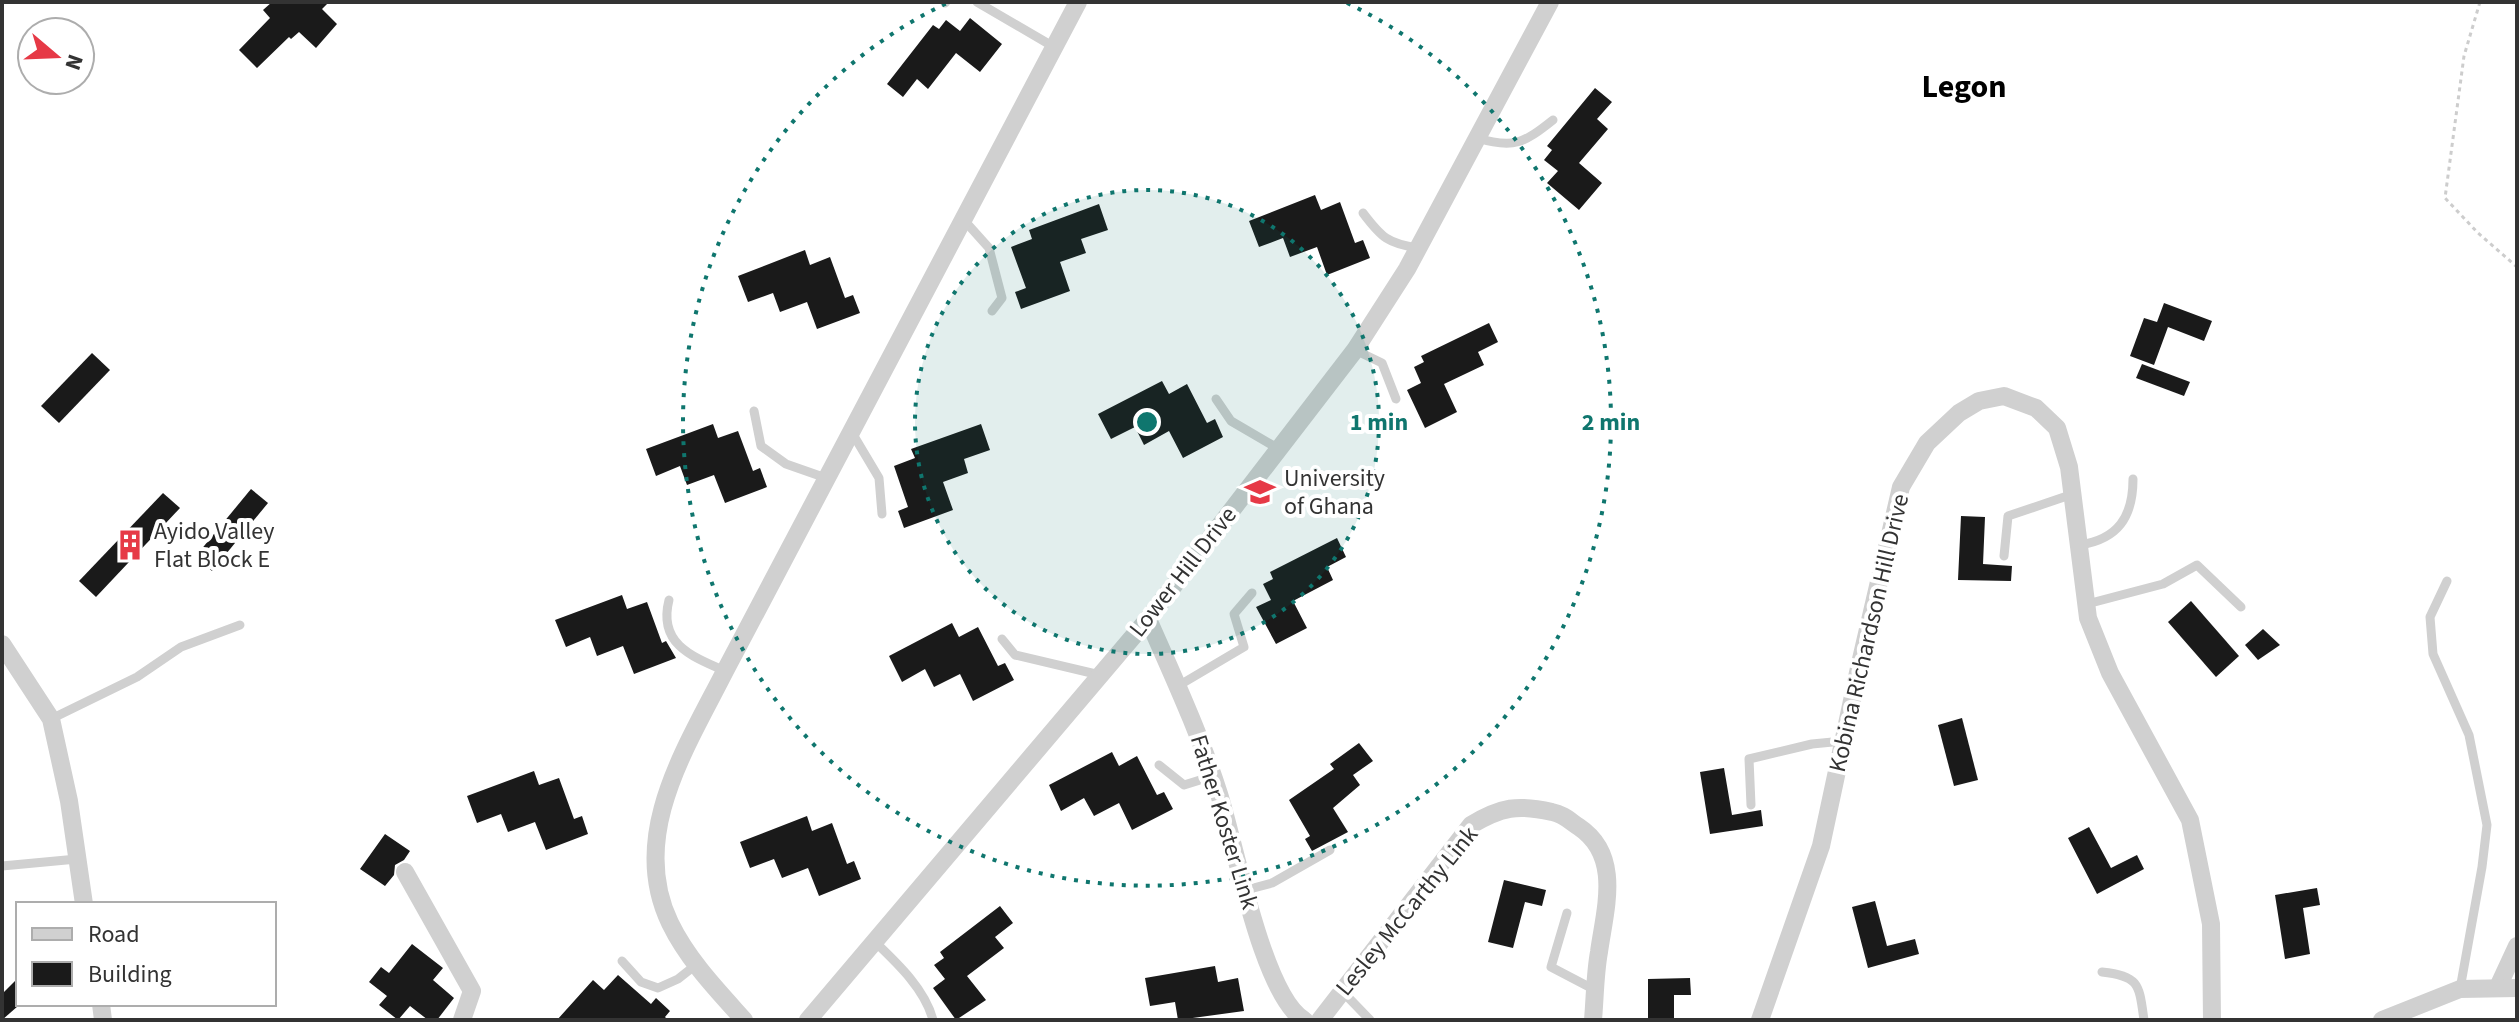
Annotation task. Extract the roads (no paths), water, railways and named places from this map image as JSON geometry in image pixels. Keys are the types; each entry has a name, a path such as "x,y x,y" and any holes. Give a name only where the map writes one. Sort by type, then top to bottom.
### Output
{"street":[{"path":"744,1020 697,964 670,923 659,893 654,862 656,832 680,760 725,671 1078,2"},
{"name":"Lower Hill Drive","path":"808,1020 1148,619 1355,350 1419,248 1550,2"},
{"name":"Kobina Richardson Hill Drive","path":"1760,1020 1821,846 1901,487 1927,443 1959,413 1979,401 2004,396 2036,408 2057,428 2069,467 2088,618 2110,673 2190,820 2211,924 2212,1020"},
{"name":"Father Koster Link","path":"1148,619 1213,776 1266,962 1284,1002 1304,1020"},
{"path":"2,644 51,719 69,801 84,902"},
{"name":"Lesley McCarthy Link","path":"1320,1020 1471,825 1491,813 1525,806 1560,814 1588,833 1605,857 1608,899 1598,955 1593,1020"},
{"path":"405,872 472,991 462,1020"},
{"path":"2382,1020 2460,989 2508,987 2517,946"}],"lane":[{"path":"977,2 1054,47"},
{"path":"1477,138 1518,144 1553,120"},
{"path":"1363,213 1378,232 1395,245 1419,248"},
{"path":"963,219 989,248 1002,298 992,311"},
{"path":"1355,350 1382,363 1396,399"},
{"path":"1216,399 1231,421 1255,438 1279,449"},
{"path":"754,411 761,446 786,464 826,478"},
{"path":"851,431 879,478 882,514"},
{"path":"2080,545 2102,542 2127,516 2133,500 2133,479"},
{"path":"2004,556 2008,516 2073,494"},
{"path":"2087,604 2163,584 2197,565 2241,607"},
{"path":"2447,581 2430,617 2433,654 2469,735 2487,825 2460,989"},
{"path":"1178,686 1244,647 1234,614 1252,593"},
{"path":"669,600 666,624 680,647 725,671"},
{"path":"51,719 137,677 181,647 240,625"},
{"path":"1002,639 1015,655 1100,675"},
{"path":"1751,805 1749,759 1812,744 1843,741"},
{"path":"1159,765 1184,785 1213,776"},
{"path":"1246,890 1272,883 1330,850"},
{"path":"2,866 77,859"},
{"path":"1567,913 1551,967 1595,990"},
{"path":"874,941 905,973 929,1005 933,1020"},
{"path":"622,961 641,982 658,988 678,979 697,964"},
{"path":"2102,972 2126,975 2139,987 2144,1020"},
{"path":"1342,991 1370,1020"}],"place":[{"name":"University of Ghana","path":"1260,492"},
{"name":"Ayido Valley Flat Block E","path":"130,545"}],"district":[{"name":"Legon","path":"1964,87"}]}
